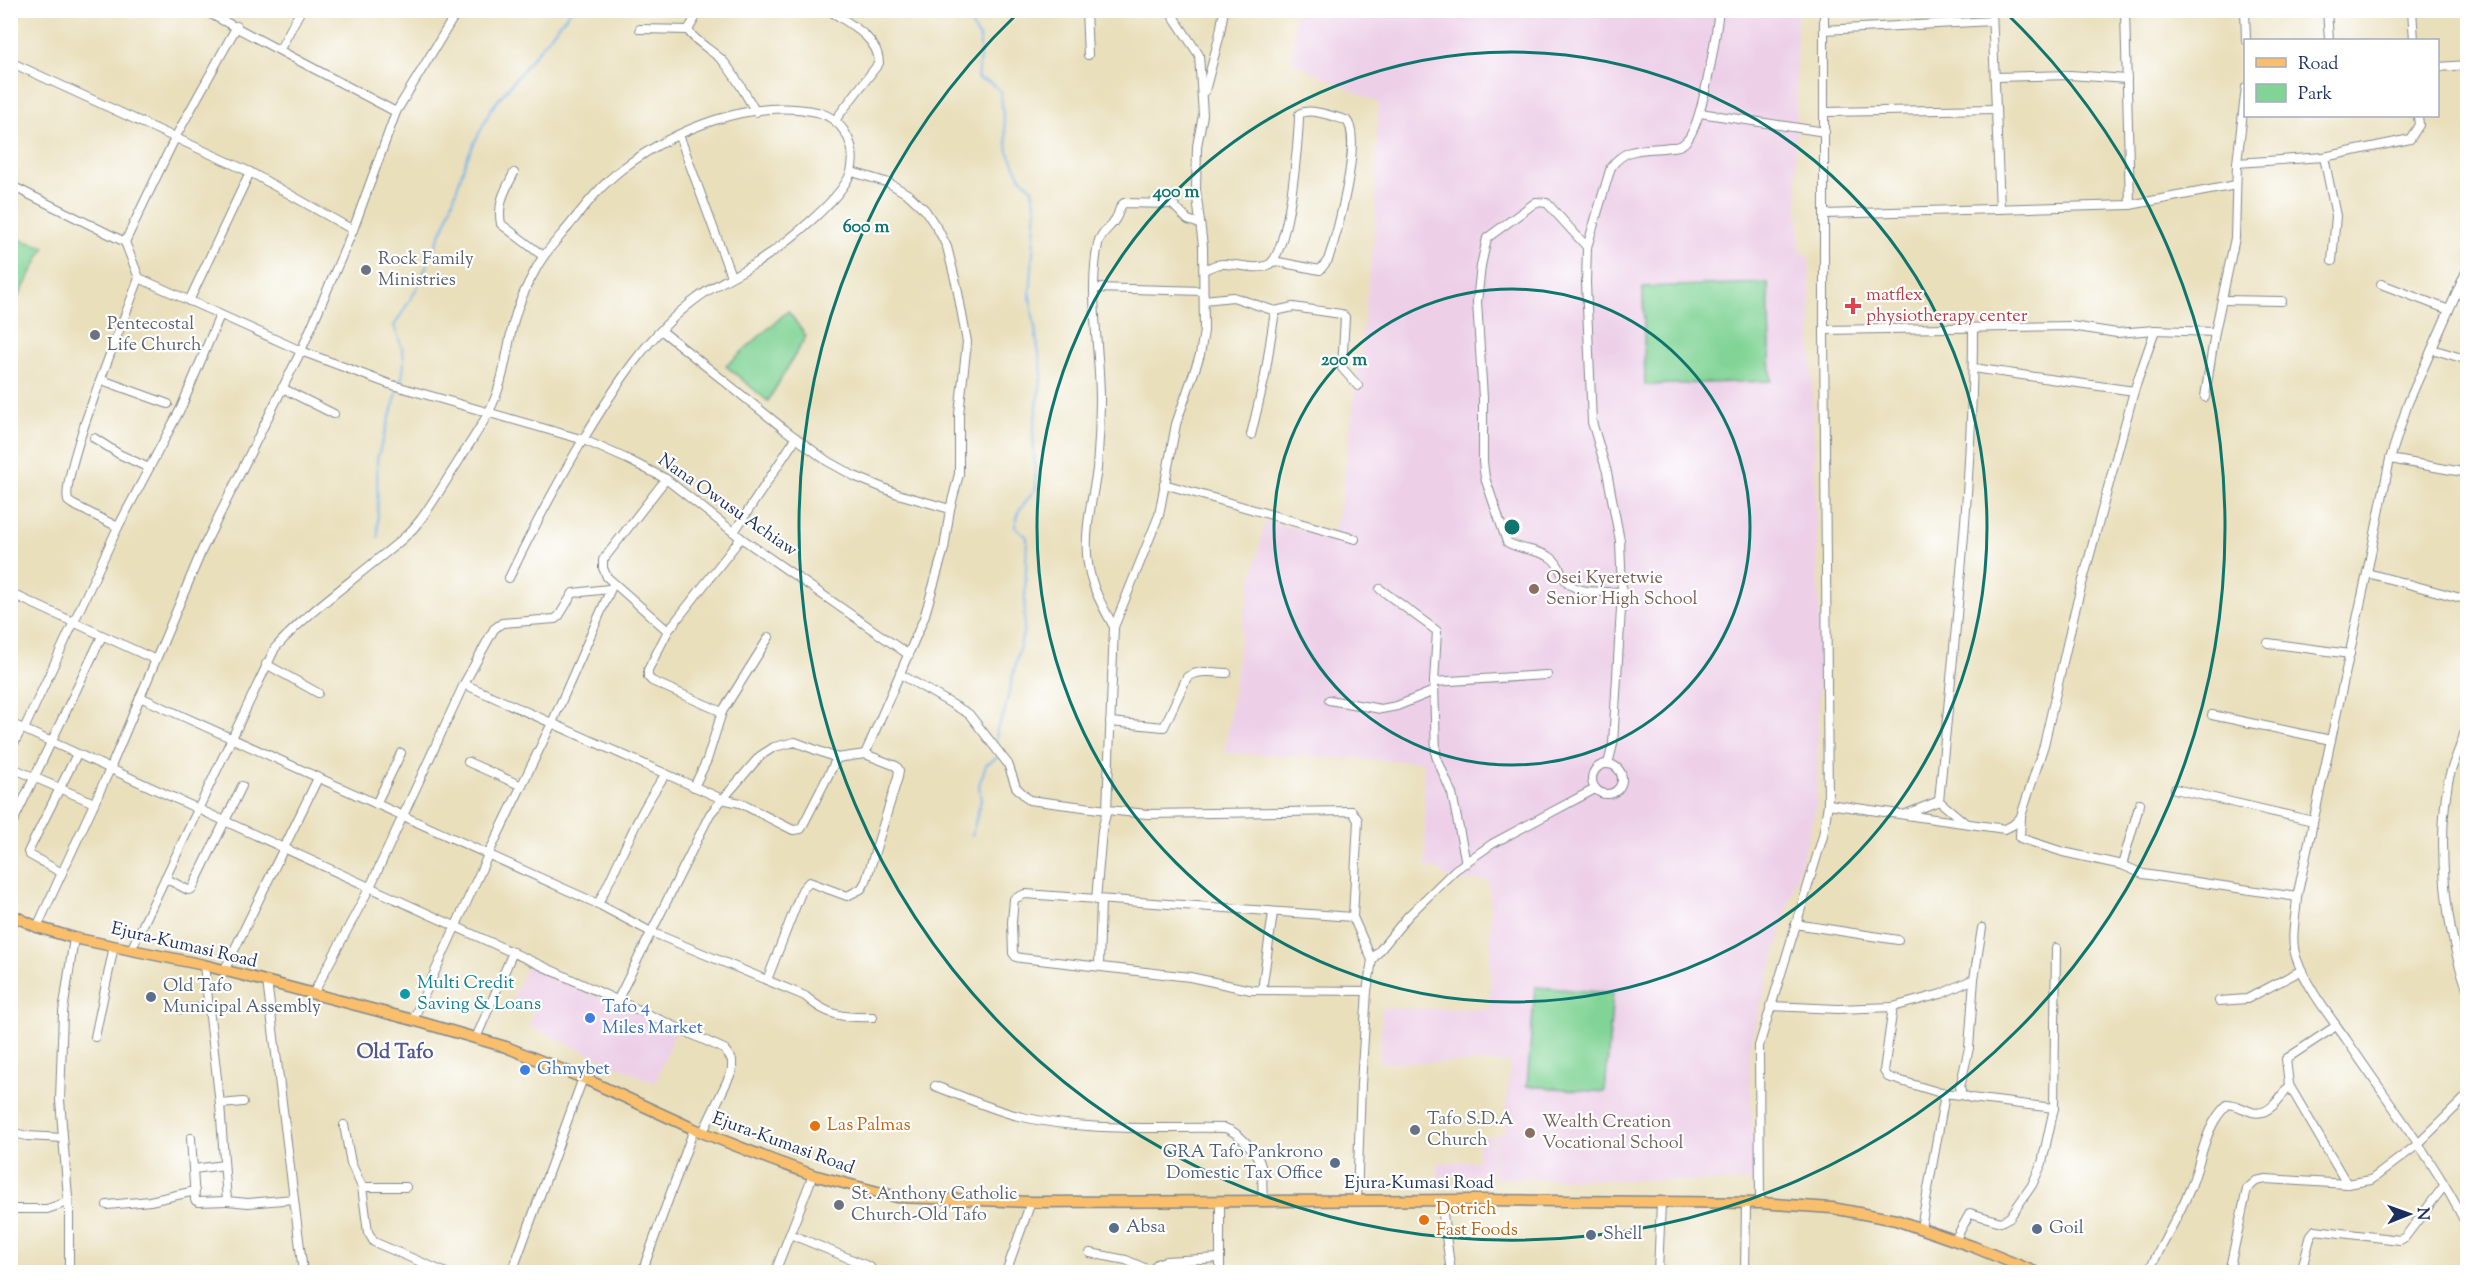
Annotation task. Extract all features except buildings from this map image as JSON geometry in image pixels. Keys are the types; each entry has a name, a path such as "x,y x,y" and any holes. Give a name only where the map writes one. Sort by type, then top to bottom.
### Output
{"main road":[{"name":"Ejura-Kumasi Road","path":"10,914 37,927 74,938 204,965 476,1038 516,1051 583,1078 699,1131 813,1175 897,1197 1031,1202 1441,1200 1760,1203 1859,1211 1921,1228 2035,1272"}],"street":[{"path":"203,10 396,112"},
{"path":"280,49 301,10"},
{"path":"37,927 110,769 202,550 301,351 353,230 396,112 456,14 443,10"},
{"path":"688,30 700,10"},
{"path":"830,10 856,28 876,48 879,56 879,63 836,119"},
{"path":"1086,10 1088,55"},
{"path":"1099,965 1098,900 1102,830 1107,810 1114,627 1141,555 1154,530 1176,424 1200,356 1204,331 1204,270 1196,190 1197,146 1203,115 1199,55 1168,10"},
{"path":"1203,97 1212,68 1224,10"},
{"path":"1608,764 1613,744 1622,592 1620,541 1607,472 1592,422 1586,283 1587,247 1611,168 1618,158 1627,152 1683,145 1691,136 1700,113 1719,10"},
{"path":"1760,1203 1759,1046 1823,836 1828,804 1824,10"},
{"path":"1992,10 2000,209"},
{"path":"2125,10 2130,205"},
{"path":"2245,10 2246,39"},
{"path":"2327,10 2329,39"},
{"path":"2412,10 2414,39"},
{"path":"1824,30 1992,21"},
{"path":"125,242 176,136 237,26"},
{"path":"640,29 688,30"},
{"path":"688,30 690,35 709,47 723,61 741,84 756,112"},
{"path":"10,62 176,136 250,172 353,230"},
{"path":"2439,66 2468,65"},
{"path":"1995,77 2070,75 2127,79"},
{"path":"2205,397 2215,332 2235,238 2237,163 2244,104"},
{"path":"1825,112 1996,109"},
{"path":"131,950 275,648 289,633 406,536 421,519 489,412 506,365 519,303 543,256 591,198 621,170 679,135 707,123 737,114 804,110 836,119 848,137 853,156 852,172 841,191 770,254 731,276 690,304 638,356 614,389 584,440 533,529 509,578"},
{"path":"1204,270 1220,264 1256,266 1268,265 1273,261 1278,254 1285,228 1299,137 1299,114 1303,111 1346,120 1352,128 1349,175 1328,260 1320,270 1273,261"},
{"path":"1700,113 1825,132"},
{"path":"2237,163 2324,157 2410,139 2419,125 2418,117"},
{"path":"679,135 731,276"},
{"path":"2324,157 2336,216 2332,261"},
{"path":"189,301 250,172"},
{"path":"852,172 889,183 916,200 939,231 946,247 964,318 967,342 958,414 959,474 950,509 944,549 924,618 865,754"},
{"path":"514,173 502,196 498,211 501,224 543,256"},
{"path":"10,185 125,242 139,278 76,450 67,496 72,504 118,527"},
{"path":"1825,214 2130,205 2236,185"},
{"path":"1587,247 1547,203 1542,201 1536,202 1487,238 1481,266 1478,302 1483,398 1483,462 1485,478 1507,542 1515,547 1547,555 1555,561 1566,582 1576,590 1622,592"},
{"path":"1114,627 1096,595 1089,573 1087,553 1096,469 1100,399 1096,288 1098,242 1104,231 1115,220 1121,205 1172,204 1188,220 1200,224"},
{"path":"2468,267 2408,403 2390,459 2297,897 2294,937 2295,954 2302,970 2336,1026 2444,1186 2468,1228"},
{"name":"Nana Owusu Achiaw","path":"139,278 301,351 404,389 584,440 666,479 737,535 909,655"},
{"path":"2381,284 2449,310"},
{"path":"1096,288 1233,297 1275,311 1293,307 1341,314 1345,317 1342,368 1358,386"},
{"path":"2222,300 2282,301"},
{"path":"1251,435 1265,376 1275,311"},
{"path":"10,751 23,729 118,527 181,408 220,315"},
{"path":"1824,330 2071,326 2117,333 2156,330 2215,332"},
{"path":"1939,801 1963,544 1973,368 1973,327"},
{"path":"2156,330 2134,391 2075,610 2044,745 2021,816 2020,838 2027,842 2122,865 2143,874 2297,897"},
{"path":"662,331 827,461 854,476 898,494 950,509"},
{"path":"2432,349 2468,360"},
{"path":"1973,368 2134,391"},
{"path":"102,380 168,404"},
{"path":"282,388 334,414"},
{"path":"94,438 119,454 149,468"},
{"path":"722,712 673,692 648,677 655,653 668,631 737,535 796,438"},
{"path":"2390,459 2468,473"},
{"path":"666,479 603,560 603,568 611,586 668,631"},
{"path":"1164,484 1354,539"},
{"path":"2367,573 2468,600"},
{"path":"313,994 370,887 464,684 494,629 502,622 555,619 573,593 611,586"},
{"path":"413,1020 488,855 552,723 611,586"},
{"path":"1380,589 1437,631 1434,686 1436,756 1452,794 1466,863"},
{"path":"10,593 156,660"},
{"path":"10,828 102,636"},
{"path":"694,787 707,760 722,712 769,636"},
{"path":"2268,643 2350,654"},
{"path":"266,664 318,693"},
{"path":"1110,722 1164,727 1187,677 1193,673 1227,673"},
{"path":"900,674 969,714 1008,764 1016,787 1029,800 1147,814 1352,812 1358,820 1353,917 1372,960"},
{"path":"1329,700 1381,709 1397,706 1434,686 1547,675"},
{"path":"464,684 694,787 722,799 740,803 798,830 808,819 837,758"},
{"path":"140,697 598,904 651,932 805,996 821,1010 850,1018 873,1017"},
{"path":"2468,711 2466,733 2448,778 2443,814 2450,930 2468,991"},
{"path":"2212,715 2331,741"},
{"path":"10,723 618,999 719,1046 729,1054 733,1065 732,1071 699,1131 642,1272"},
{"path":"618,999 710,814 760,756 785,743 795,742 837,758 865,754 896,766 899,770 866,881 861,889 847,896 809,882 802,890 767,980"},
{"path":"376,804 401,753"},
{"path":"62,873 28,852 77,754"},
{"path":"468,762 522,786"},
{"path":"1608,764 1616,767 1621,774 1620,786 1610,794 1601,794 1594,789 1591,780 1593,772 1599,766 1608,764"},
{"path":"10,767 94,803"},
{"path":"598,904 621,859 627,839 655,788 666,774"},
{"path":"224,971 318,778"},
{"path":"165,878 188,890 192,889 242,786"},
{"path":"1357,1200 1360,1083 1367,991 1372,960 1408,916 1466,863 1492,844 1594,789"},
{"path":"2175,789 2313,820"},
{"path":"1906,814 1939,801"},
{"path":"1939,801 1965,822"},
{"path":"2122,865 2140,803"},
{"path":"1828,804 2005,829 2013,825 2021,816"},
{"path":"1353,917 1025,894 1018,896 1013,903 1013,953 1016,957 1021,958 1190,976 1262,990 1367,991"},
{"path":"1262,990 1273,913"},
{"path":"1795,924 1898,940"},
{"path":"1962,1095 1960,1087 1969,1048 1974,979 1982,928"},
{"path":"69,1272 70,1235 60,1100 63,1012 74,938"},
{"path":"95,1037 114,946"},
{"path":"1955,1240 1970,1213 2001,1222 2010,1217 2032,1185 2042,1163 2054,1108 2056,948"},
{"path":"476,1038 513,952"},
{"path":"204,965 220,1104 227,1202"},
{"path":"2219,1001 2247,999 2302,970"},
{"path":"1770,1006 1838,1010 1893,1007 1941,994 1974,979"},
{"path":"267,981 303,1272"},
{"path":"180,1009 209,1007"},
{"path":"1893,1007 1884,1071 1888,1077 1941,1093 2054,1108"},
{"path":"2336,1026 2286,1059 2289,1085 2347,1184"},
{"path":"512,1272 583,1078"},
{"path":"2148,1272 2188,1193 2207,1136 2219,1112 2228,1104 2258,1113 2267,1111 2289,1085"},
{"path":"935,1086 1009,1114 1049,1121 1126,1128 1232,1130 1261,1164 1263,1201"},
{"path":"1921,1228 1944,1100 1941,1093"},
{"path":"2229,1272 2247,1189 2256,1181 2266,1179 2347,1184 2371,1180 2417,1145 2468,1095"},
{"path":"220,1104 243,1102"},
{"path":"344,1125 351,1163 362,1187 367,1227 372,1239 444,1272"},
{"path":"10,1132 27,1136 63,1138"},
{"path":"190,1138 195,1200 198,1202 248,1203 294,1199"},
{"path":"194,1168 224,1166"},
{"path":"774,1272 813,1175"},
{"path":"2301,1272 2314,1230 2400,1240 2405,1237 2444,1186"},
{"path":"362,1187 406,1187"},
{"path":"107,1205 150,1201 195,1191"},
{"path":"1441,1200 1451,1272"},
{"path":"1220,1201 1220,1272"},
{"path":"10,1209 47,1209 68,1202"},
{"path":"1006,1272 1031,1202"},
{"path":"1658,1272 1661,1202"},
{"path":"1745,1272 1746,1203"},
{"path":"790,1234 870,1267 873,1272"},
{"path":"1090,1253 1126,1260 1151,1272 1157,1264 1165,1261 1220,1258"},
{"path":"414,1272 418,1262"}],"shaded area":[{"name":"Osei Kyeretwie Senior High School","path":"1295,11 1797,11 1796,155 1800,251 1809,257 1820,646 1816,809 1749,1047 1754,1182 1495,1178 1495,1134 1504,1133 1510,1063 1379,1062 1382,1008 1490,1009 1491,907 1488,880 1452,882 1439,870 1426,867 1423,762 1225,753 1242,626 1265,521 1332,537 1342,496 1375,230 1378,103 1292,62"},
{"name":"Tafo 4 Miles Market","path":"527,966 676,1030 655,1083 529,1026 534,1010 512,999"},
{"path":"1478,1136 1493,1137 1494,1175 1437,1176 1437,1163 1478,1161"}],"green space":[{"path":"10,237 45,247 11,311"},
{"path":"1768,283 1771,381 1645,385 1643,287"},
{"path":"788,311 806,336 768,401 726,366"},
{"path":"1535,987 1613,993 1605,1092 1527,1086"}],"waterway":[{"path":"400,384 404,361 394,326 416,290 447,219 466,160 491,109 571,10"},
{"path":"962,10 980,39 977,78 989,82 1000,90 1008,151 1020,176 1032,189 1036,208 1030,297 1042,373 1033,433 1036,488 1018,512 1015,527 1027,537 1024,629 1004,713 997,728 996,744"},
{"path":"378,537 377,459 398,390"},
{"path":"972,835 981,800 979,785 986,765 998,757"}],"place":[{"name":"Rock Family Ministries","path":"366,270"},
{"name":"matflex physiotherapy center","path":"1853,306"},
{"name":"Pentecostal Life Church","path":"95,335"},
{"name":"Osei Kyeretwie Senior High School","path":"1534,589"},
{"name":"Multi Credit Saving & Loans","path":"405,994"},
{"name":"Old Tafo Municipal Assembly","path":"151,997"},
{"name":"Tafo 4 Miles Market","path":"590,1018"},
{"name":"Ghmybet","path":"525,1070"},
{"name":"Las Palmas","path":"815,1126"},
{"name":"Tafo S.D.A Church","path":"1415,1130"},
{"name":"Wealth Creation Vocational School","path":"1530,1133"},
{"name":"GRA Tafo Pankrono Domestic Tax Office","path":"1335,1163"},
{"name":"St. Anthony Catholic Church-Old Tafo","path":"839,1205"},
{"name":"Dotrich Fast Foods","path":"1424,1220"},
{"name":"Absa","path":"1114,1228"},
{"name":"Goil","path":"2037,1229"},
{"name":"Shell","path":"1591,1235"}],"district":[{"name":"Old Tafo","path":"395,1053"}]}
